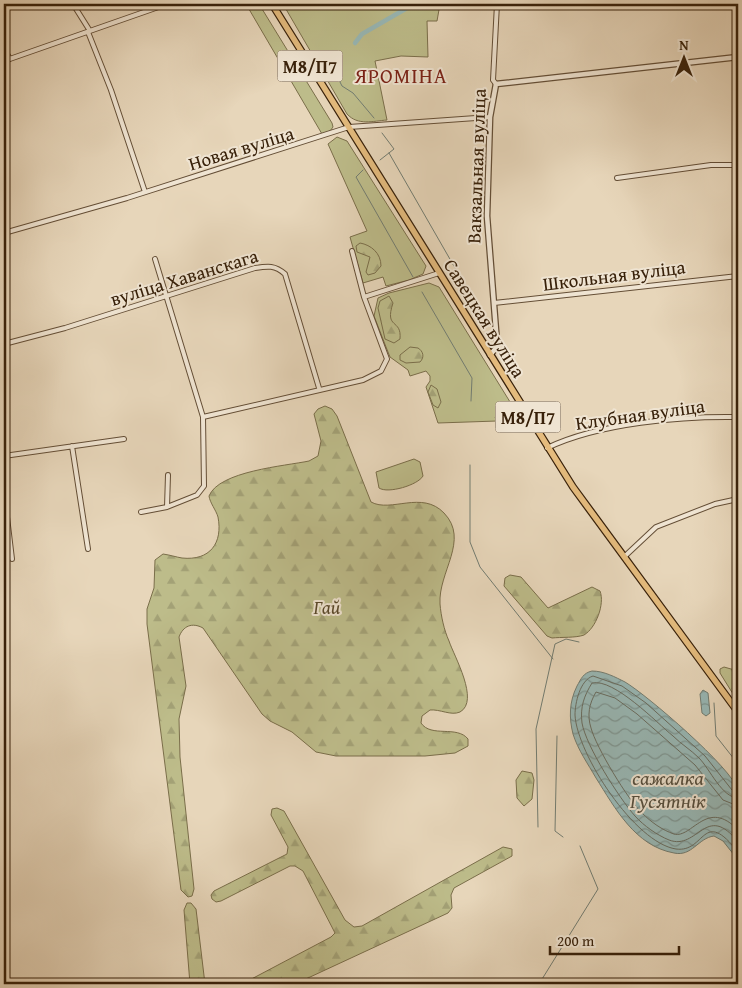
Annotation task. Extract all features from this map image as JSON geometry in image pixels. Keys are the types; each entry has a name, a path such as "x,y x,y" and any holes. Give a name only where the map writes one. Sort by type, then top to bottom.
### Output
{"main road":[{"name":"Савецкая вуліца","path":"272,4 572,487 738,712"}],"street":[{"path":"73,4 89,32 112,90 145,192"},
{"path":"4,61 167,4"},
{"name":"Вакзальная вуліца","path":"490,355 496,348 494,303 488,256 487,216 490,117 496,84 493,80 497,4"},
{"path":"4,49 10,59"},
{"path":"496,84 738,57"},
{"name":"Новая вуліца","path":"4,234 145,192 349,127 490,117"},
{"path":"618,178 711,165 738,165"},
{"path":"203,416 319,388 363,380 376,374 383,368 387,359 364,297 352,251"},
{"path":"141,512 167,507 197,496 204,486 203,416 154,259"},
{"name":"вуліца Хаванскага","path":"4,344 64,328 255,268 278,267 285,274 319,388"},
{"path":"364,297 439,273"},
{"name":"Школьная вуліца","path":"494,303 738,276"},
{"name":"Клубная вуліца","path":"547,448 571,437 641,424 713,416 738,417"},
{"path":"4,456 124,439"},
{"path":"72,446 88,549"},
{"path":"167,507 168,475"},
{"path":"4,492 12,559"},
{"path":"624,557 656,527 715,504 738,499"}],"green space":[{"path":"246,4 259,4 332,123 333,127 330,131 322,134"},
{"path":"283,4 440,4 437,21 427,21 428,57 401,56 375,61 387,120 366,122 351,118 347,114"},
{"path":"337,137 347,141 426,266 423,274 386,286 383,277 363,283 350,237 367,231 328,144"},
{"path":"360,243 371,248 381,261 381,266 375,273 368,275 366,272 370,257 357,252 356,246"},
{"path":"429,283 439,287 515,410 516,416 513,420 505,411 495,417 497,421 438,423 426,387 430,381 430,376 426,371 410,376 408,370 390,357 374,316 378,298 389,293"},
{"path":"389,296 393,303 391,311 392,321 400,333 400,339 394,343 385,339 378,308 380,301"},
{"path":"410,347 418,348 423,354 420,362 406,363 400,360 400,355"},
{"path":"431,385 437,389 441,402 438,408 433,405 428,392"},
{"name":"Гай","path":"325,406 332,409 337,416 371,502 379,505 426,503 435,506 444,513 451,523 454,545 443,580 440,604 444,628 464,678 467,698 465,706 460,712 430,710 422,716 421,723 431,730 463,735 468,739 468,746 455,753 425,756 336,756 316,752 292,732 270,721 262,714 203,628 195,625 188,626 179,637 186,686 179,719 180,757 194,889 192,896 188,897 181,890 147,624 147,609 154,588 155,560 163,554 182,558 200,557 212,548 216,542 219,526 218,517 209,496 215,488 225,481 254,471 309,461 318,456 321,441 314,414 318,409"},
{"path":"414,459 420,462 423,476 420,479 415,483 396,489 383,490 379,488 376,472"},
{"path":"510,575 521,577 548,608 592,587 600,591 601,602 596,621 584,635 552,638 547,636 504,586 505,578"},
{"path":"724,667 738,671 738,702 720,673 720,669"},
{"path":"522,771 532,773 534,780 532,799 524,806 517,798 516,780"},
{"path":"277,808 284,811 345,920 354,927 362,926 503,847 512,849 512,856 454,888 451,895 452,908 448,913 295,984 242,984 331,937 335,933 303,871 295,866 290,866 221,901 216,902 212,899 211,895 214,891 287,854 288,847 271,815 272,809"},
{"path":"187,903 191,903 196,909 205,984 190,984 184,910"}],"water":[{"name":"сажалка Гусятнік","path":"592,671 613,676 636,689 688,733 721,766 732,780 739,796 738,860 723,841 714,836 708,837 690,850 680,854 660,849 648,843 637,834 619,813 583,757 573,734 570,716 572,698 583,677 586,673"},
{"path":"703,690 708,693 710,713 706,716 702,713 700,694"}],"waterway":[{"path":"355,43 362,34 414,4"},
{"path":"342,73 340,82 342,86 353,93 374,118"},
{"path":"380,160 394,149 382,133"},
{"path":"389,153 470,294"},
{"path":"363,170 356,177 413,277"},
{"path":"422,292 472,378 471,401"},
{"path":"470,465 470,542 480,567 553,659"},
{"path":"538,827 536,729 555,644 566,639 579,642"},
{"path":"732,688 738,683"},
{"path":"714,703 716,736 738,764"},
{"path":"557,736 555,831 563,837"},
{"path":"539,984 598,889 580,846"}],"district":[{"name":"ЯРОМІНА","path":"401,75"}]}
